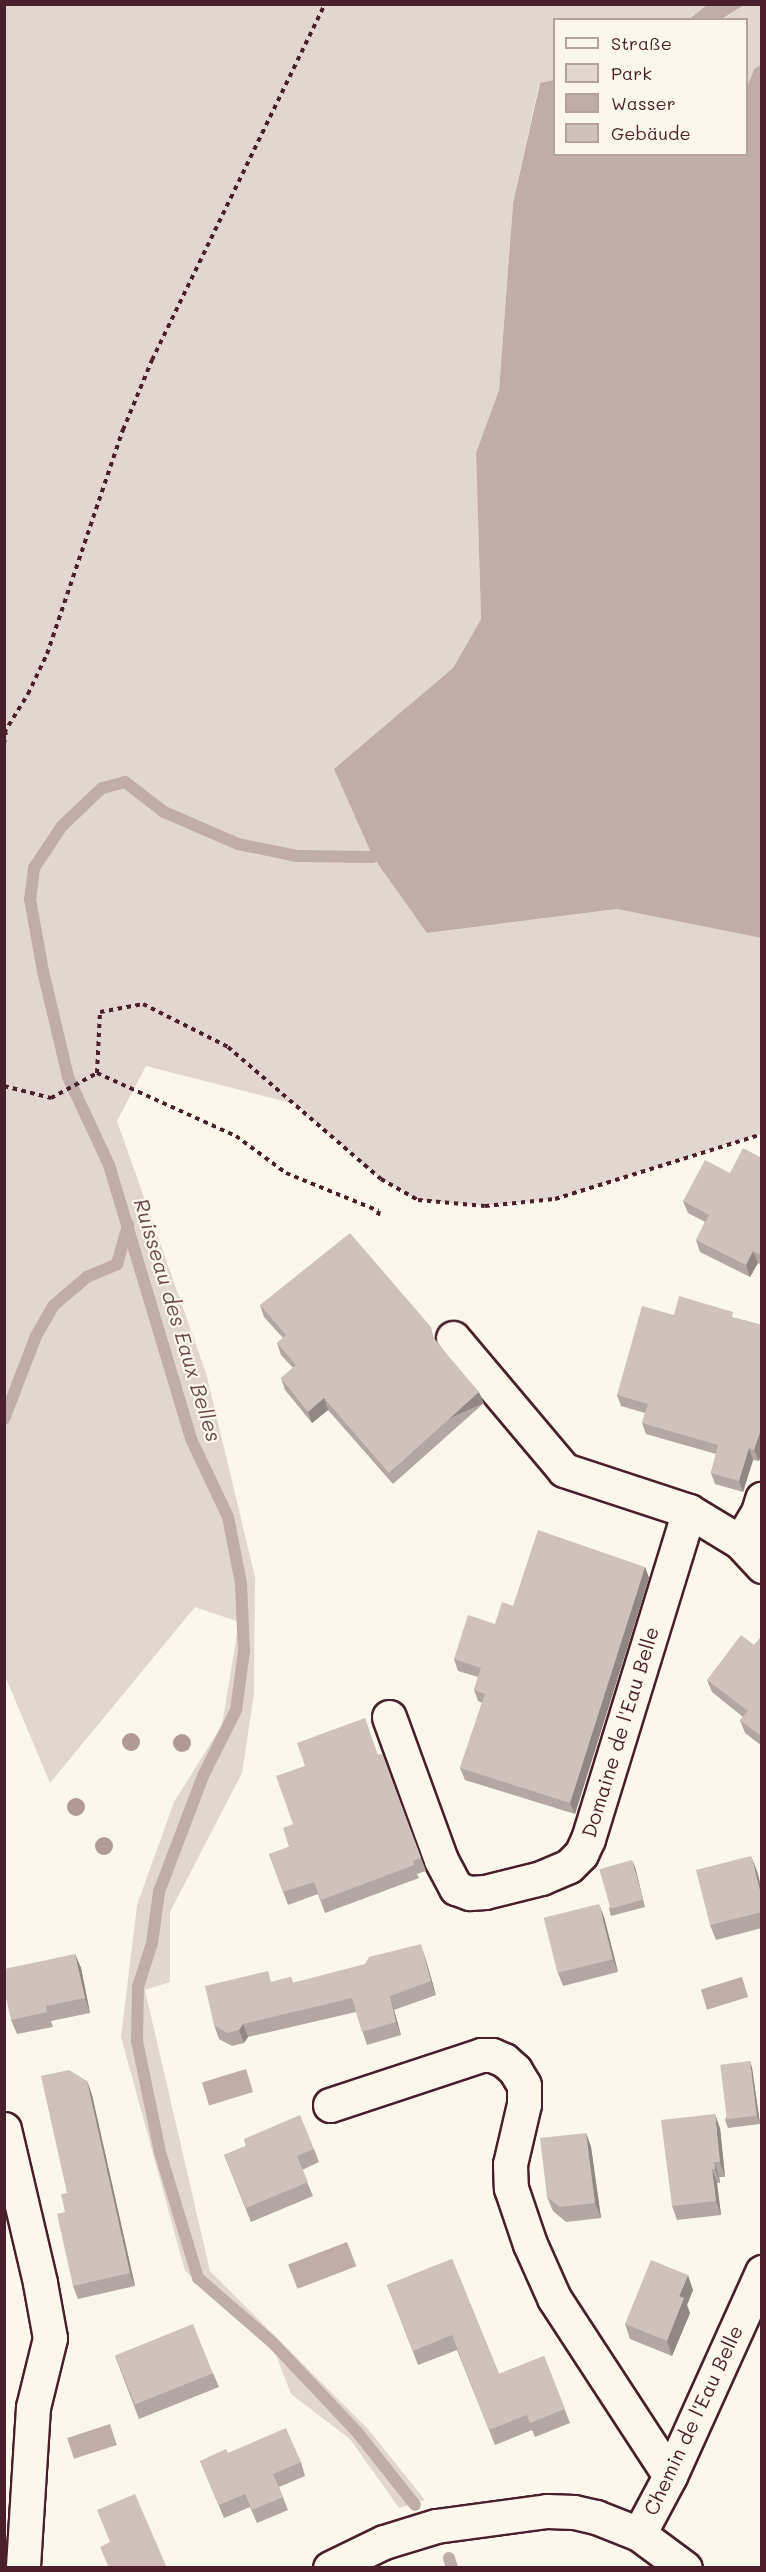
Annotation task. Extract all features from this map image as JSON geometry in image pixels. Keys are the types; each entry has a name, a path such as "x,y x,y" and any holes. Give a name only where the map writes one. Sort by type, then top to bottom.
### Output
{"street":[{"path":"453,1338 564,1470 689,1511 740,1542 762,1566"},
{"path":"740,1542 758,1512 762,1499"},
{"name":"Domaine de l'Eau Belle","path":"389,1717 441,1860 456,1888 470,1893 485,1892 541,1878 569,1866 581,1854 588,1839 689,1511"},
{"path":"330,2105 481,2055 492,2055 504,2060 515,2070 524,2085 524,2104 510,2164 511,2188 530,2244 554,2298 670,2476"},
{"path":"4,2129 40,2283 50,2338 33,2407 23,2568"},
{"name":"Chemin de l'Eau Belle","path":"639,2534 670,2476 762,2272"},
{"path":"330,2568 384,2542 436,2526 511,2514 574,2512 596,2517 639,2534 685,2568"}],"path":[{"path":"4,744 5,732 28,694 47,654 123,430 152,360 325,4"},
{"path":"97,1073 100,1012 143,1004 228,1047 381,1179 418,1200 485,1206 555,1199 762,1134"},
{"path":"4,1086 51,1098 97,1073"},
{"path":"97,1073 236,1136 286,1173 379,1211 377,1219"}],"green space":[{"path":"4,5 707,5 690,18 553,18 553,80 539,84 513,203 499,390 476,453 481,619 453,668 335,769 427,933 617,909 761,938 761,1134 555,1199 485,1206 418,1200 381,1179 295,1104 146,1066 117,1121 206,1373 255,1577 254,1694 242,1773 170,1912 170,1982 145,1990 210,2271 368,2429 425,2500 399,2508 350,2439 291,2394 274,2350 185,2271 121,2037 137,1905 174,1802 222,1725 239,1622 195,1607 50,1783 5,1676"},
{"path":"744,5 761,5 761,65 754,69 748,84 748,18 725,18"}],"water":[{"path":"707,4 744,5 724,18 690,18"},
{"path":"761,65 761,938 617,909 427,933 373,857 334,769 453,668 481,619 476,453 499,390 513,203 540,83 553,80 553,156 748,156 748,84 754,69"},
{"path":"742,1977 748,1997 707,2010 701,1990"},
{"path":"246,2069 253,2092 209,2105 202,2082"},
{"path":"347,2242 356,2266 298,2289 288,2265"},
{"path":"110,2424 117,2445 74,2459 67,2438"}],"building":[{"path":"743,1148 762,1158 762,1255 753,1251 746,1265 696,1240 709,1215 683,1201 705,1160 730,1173"},
{"path":"350,1233 431,1327 434,1339 479,1392 389,1473 324,1398 308,1412 281,1378 296,1365 277,1343 286,1335 260,1305"},
{"path":"679,1296 733,1312 732,1317 762,1325 762,1426 754,1450 749,1448 739,1481 711,1473 718,1445 642,1423 648,1404 617,1395 642,1306 674,1315"},
{"path":"538,1530 645,1567 570,1803 460,1768 485,1694 474,1690 481,1668 454,1659 468,1615 495,1624 502,1602 513,1606"},
{"path":"741,1635 754,1645 762,1636 762,1737 740,1720 748,1711 707,1680"},
{"path":"365,1718 378,1755 382,1754 421,1858 413,1861 414,1865 321,1900 314,1882 283,1892 269,1854 289,1847 283,1828 293,1824 276,1776 305,1766 297,1743"},
{"path":"751,1856 762,1898 762,1912 710,1925 696,1870"},
{"path":"632,1860 643,1899 611,1909 599,1869"},
{"path":"599,1904 613,1959 557,1973 544,1918"},
{"path":"421,1944 431,1981 390,1996 396,2022 362,2032 352,1998 243,2024 239,2030 227,2033 214,2025 205,1986 268,1971 271,1982 291,1977 292,1983 365,1964 369,1957"},
{"path":"75,1954 85,1998 46,2006 47,2012 11,2020 4,1989 4,1969"},
{"path":"750,2061 757,2116 727,2119 720,2065"},
{"path":"69,2070 87,2081 130,2273 73,2286 57,2214 65,2212 61,2194 67,2193 41,2076"},
{"path":"715,2114 720,2162 714,2162 715,2169 712,2169 716,2201 672,2206 661,2120"},
{"path":"300,2115 314,2149 297,2156 308,2182 246,2208 224,2155 247,2146 244,2139"},
{"path":"586,2133 595,2203 560,2207 547,2197 540,2138"},
{"path":"452,2259 499,2374 544,2356 565,2409 530,2423 527,2415 489,2430 452,2335 413,2351 387,2285"},
{"path":"651,2260 688,2275 679,2296 684,2298 667,2341 625,2324"},
{"path":"193,2324 213,2373 135,2405 115,2355"},
{"path":"286,2428 301,2462 273,2474 283,2497 252,2510 245,2494 219,2505 200,2461 226,2449 228,2453"},
{"path":"135,2494 167,2568 109,2568 100,2547 110,2542 97,2510"}],"waterway":[{"name":"Ruisseau des Eaux Belles","path":"373,857 297,856 238,844 164,812 125,782 102,788 62,826 34,868 30,899 43,971 68,1077 109,1165 191,1439 228,1517 241,1583 244,1651 236,1710 203,1776 159,1892 152,1943 138,1987 137,2041 160,2152 198,2278 272,2342 357,2432 415,2505"},
{"path":"4,1419 36,1336 53,1306 87,1277 117,1264 128,1225"},
{"name":"Ruisseau des Eaux Belles","path":"449,2558 452,2568"}]}
